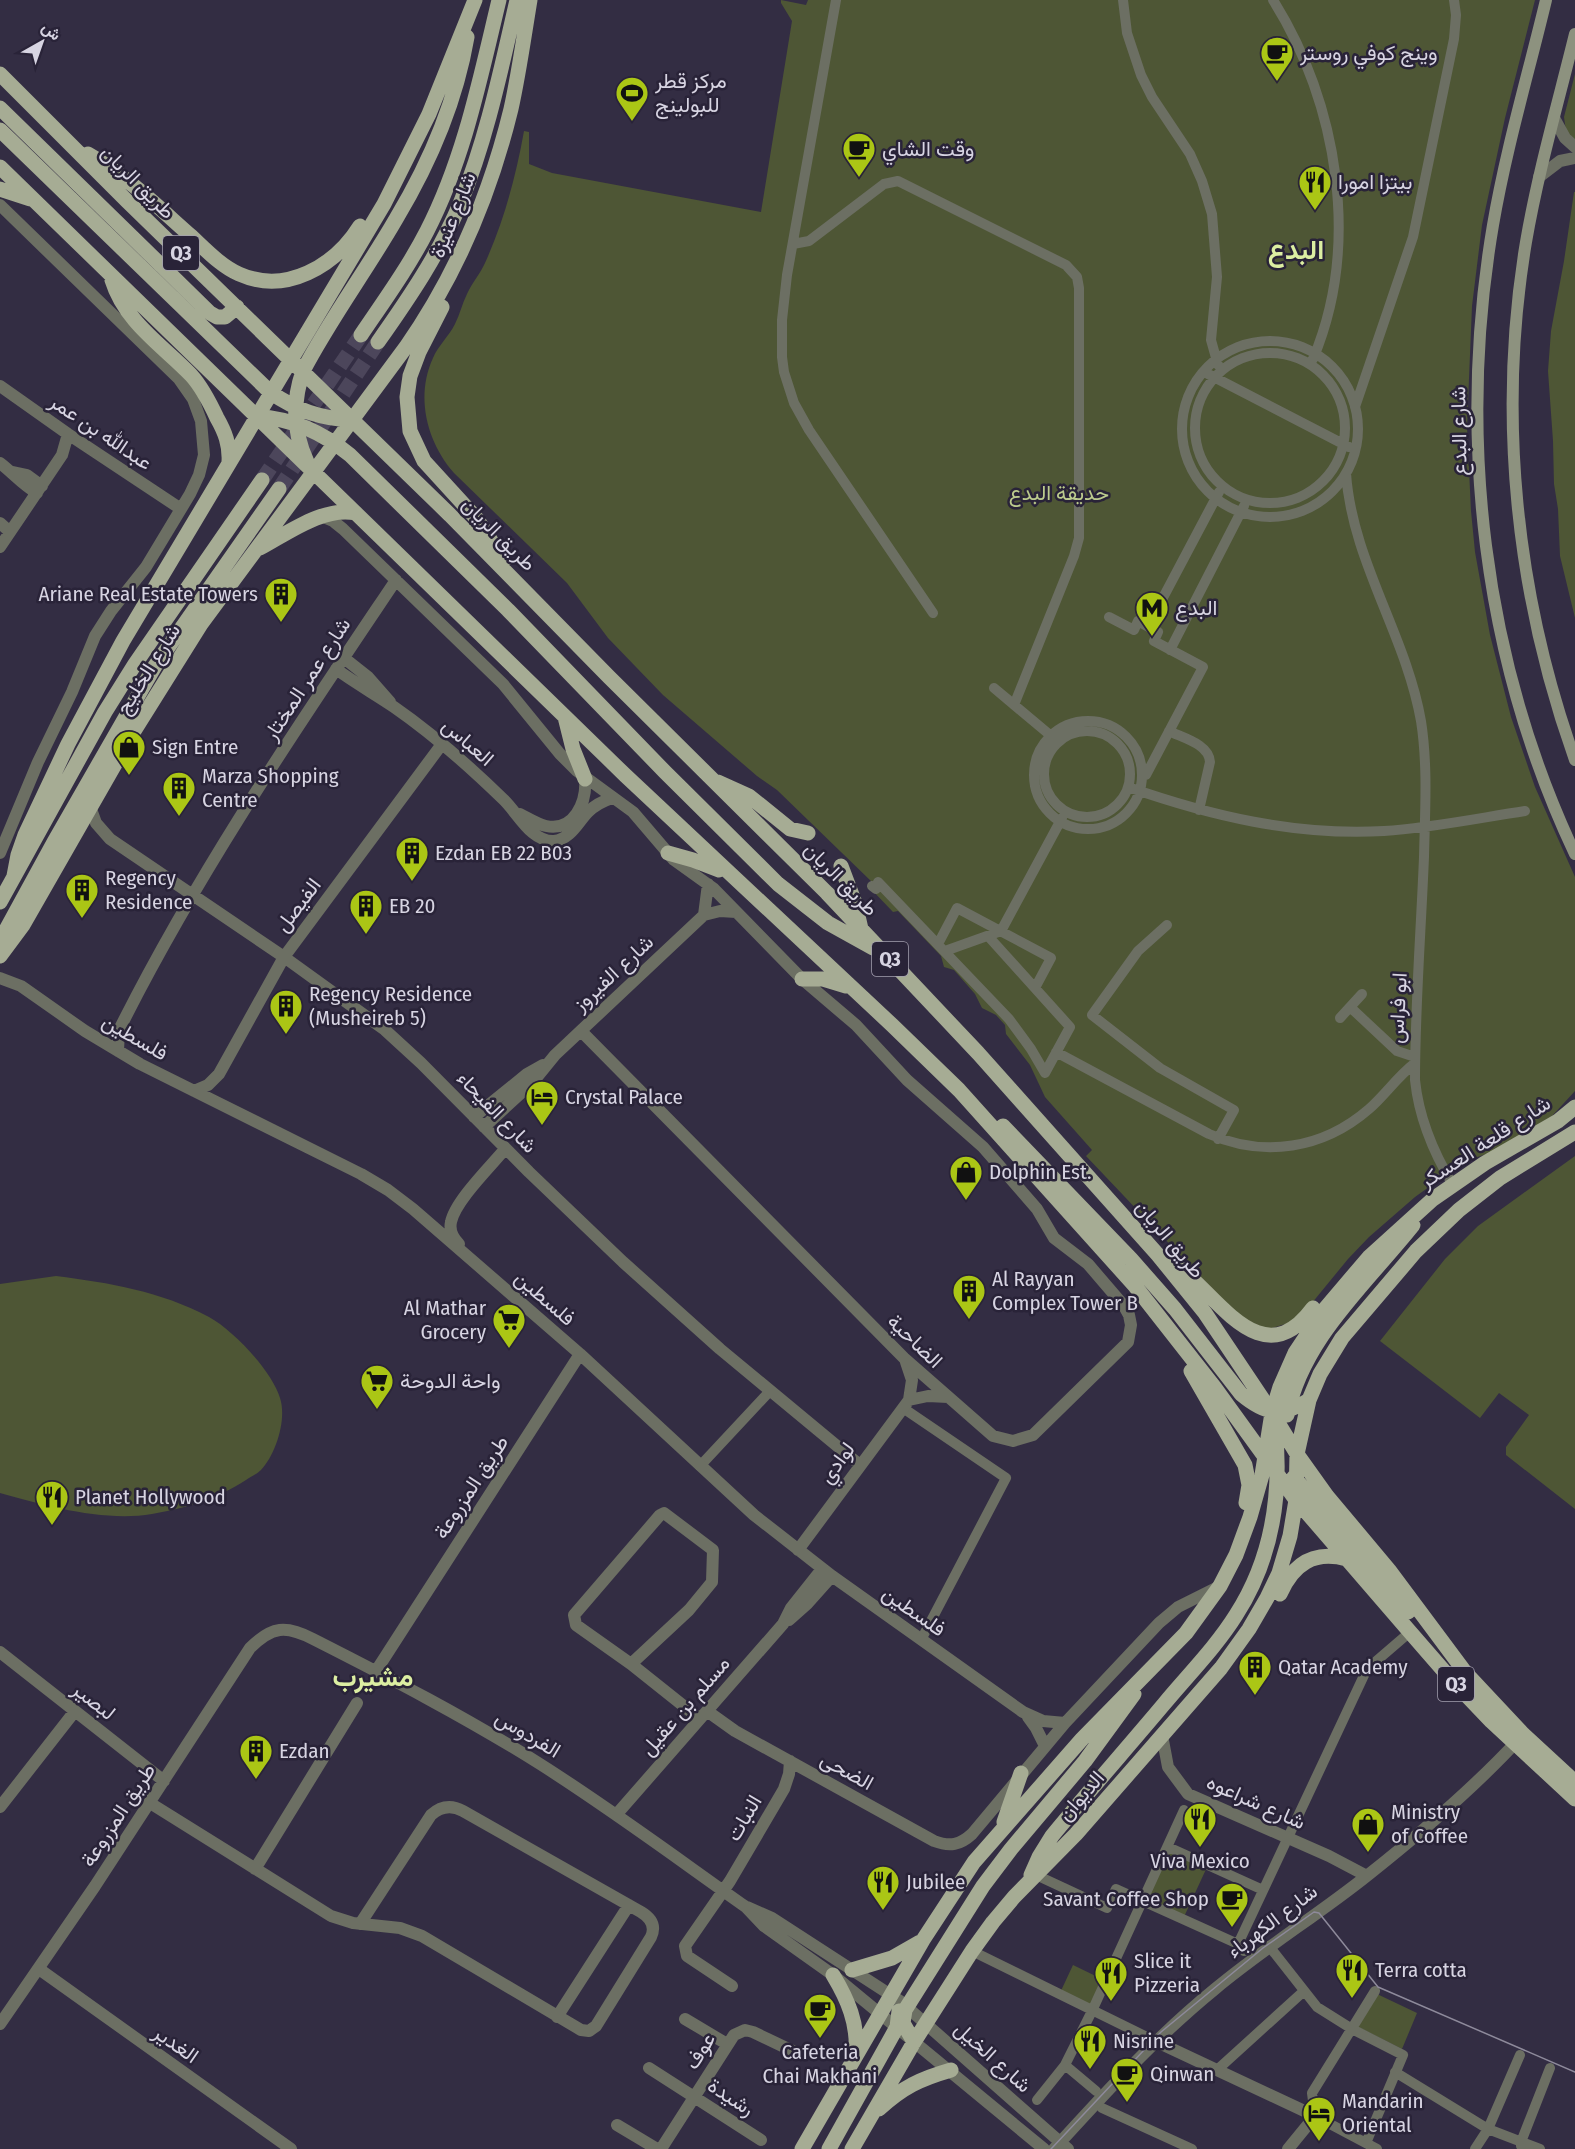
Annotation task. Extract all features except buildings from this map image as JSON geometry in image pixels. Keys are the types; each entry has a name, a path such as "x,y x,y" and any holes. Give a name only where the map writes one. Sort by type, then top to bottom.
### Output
{"main road":[{"path":"290,359 400,174 429,114 475,0"},
{"name":"شارع عنيزة","path":"361,335 411,260 448,185 468,128 499,0"},
{"name":"شارع عنيزة","path":"378,342 434,256 466,188 487,125 517,0"},
{"name":"شارع عنيزة","path":"352,420 422,324 454,270 481,208 502,141 518,75 530,0"},
{"name":"شارع البدع","path":"1546,0 1508,153 1490,244 1479,346 1477,449 1491,584 1510,673 1536,760 1575,854"},
{"path":"314,472 301,449 295,415 296,395 303,371 395,221 423,168 457,81 464,54 469,17"},
{"path":"1575,34 1539,177 1526,244 1515,345 1513,412 1516,482 1523,554 1539,638 1556,702 1575,760"},
{"name":"طريق الريان","path":"0,74 511,576 861,929 1054,1136 1158,1255 1280,1411 1283,1431 1327,1496 1389,1570 1431,1629 1519,1739 1575,1799"},
{"path":"0,108 210,313 217,317 225,317 237,307"},
{"path":"0,130 270,392 295,415 335,443 363,467 778,884 828,923 885,954"},
{"path":"72,146 121,175 228,268 248,278 261,280 285,279 303,275 330,261 345,248 378,197 400,174"},
{"name":"طريق الريان","path":"0,167 565,717 730,875 892,1024 959,1090 1135,1286 1280,1468 1296,1500 1450,1678 1519,1739 1575,1782"},
{"path":"0,189 33,200"},
{"path":"454,270 438,316 419,352 410,376 407,397 408,420 413,441 424,461 487,532 511,576"},
{"path":"110,274 117,295 129,315 191,375 202,389 227,438 229,462"},
{"name":"شارع الخليج","path":"14,876 25,835 89,702 290,359"},
{"path":"256,416 295,415 352,420"},
{"name":"شارع الخليج","path":"0,953 23,925 134,731 186,647 352,420"},
{"name":"شارع الخليج","path":"0,902 85,747 135,664 262,480"},
{"name":"شارع الخليج","path":"0,953 60,832 150,675 279,489"},
{"path":"256,550 321,516 342,511 356,513"},
{"path":"565,717 573,749 585,779"},
{"path":"711,779 749,796 790,829 808,833"},
{"path":"668,854 706,864 730,875"},
{"path":"841,866 855,903 861,929"},
{"path":"802,979 833,981 852,988"},
{"path":"959,1090 1013,1135 1103,1228 1175,1309 1241,1394 1249,1400 1280,1411 1309,1400"},
{"name":"شارع قلعة العسكر","path":"1280,1411 1280,1387 1295,1353 1323,1311 1355,1272 1383,1243 1433,1199 1485,1163 1558,1121 1575,1107"},
{"name":"شارع قلعة العسكر","path":"1297,1454 1309,1400 1320,1374 1342,1338 1430,1237 1459,1210 1500,1178 1575,1132"},
{"path":"1280,1411 1323,1333 1433,1199"},
{"path":"1158,1255 1187,1272 1237,1323 1260,1334 1285,1332 1298,1325 1336,1280 1355,1272"},
{"path":"1135,1286 1148,1316 1199,1383 1247,1472 1249,1492 1235,1535 1236,1555"},
{"name":"الديوان","path":"1280,1411 1280,1468"},
{"path":"1033,1878 1038,1857 1052,1836 1236,1616 1254,1582 1267,1545 1283,1451 1283,1431"},
{"name":"الديوان","path":"802,2149 923,1940 959,1883 1002,1829 1082,1738 1186,1633 1220,1586 1236,1555 1257,1496 1280,1468 1297,1454"},
{"path":"1280,1468 1417,1620 1431,1629"},
{"name":"الديوان","path":"852,2149 914,2042 972,1951 1000,1913 1065,1846 1221,1668 1249,1629 1278,1573 1290,1536 1296,1500"},
{"path":"1249,1629 1261,1623 1270,1614 1287,1578 1297,1567 1311,1560 1325,1557 1347,1559"},
{"path":"914,2042 903,2023 903,2016 983,1886 1100,1743 1151,1668"},
{"path":"1002,1829 1021,1773"},
{"path":"852,1970 892,1958 923,1940"},
{"path":"832,1975 848,2002 854,2018 855,2056"},
{"path":"829,2149 897,2026 900,2012 891,1995"},
{"path":"865,2124 886,2102 907,2086 951,2070"}],"street":[{"path":"835,0 784,297 781,341 784,372 794,403 809,430 933,613"},
{"path":"1123,0 1127,33 1135,62 1149,91 1190,154 1202,181 1212,214 1216,260 1211,340 1217,374"},
{"path":"1273,0 1311,76 1329,135 1337,192 1336,264 1327,314 1311,365"},
{"path":"1355,407 1413,237 1454,39 1456,15 1454,0"},
{"path":"1554,118 1565,138 1575,147"},
{"path":"1539,177 1560,161 1575,158"},
{"path":"793,244 809,241 884,184 898,181 1066,265 1077,277 1079,288 1079,538 1074,556 1014,705"},
{"path":"0,205 179,379 198,409 204,444 199,475 181,509 141,574 111,611 95,636 0,853"},
{"path":"1270,341 1294,344 1315,354 1325,360 1340,376 1347,386 1355,407 1358,429 1355,451 1346,473 1322,500 1289,514 1265,516 1241,512 1216,498 1193,471 1184,449 1182,425 1186,402 1196,381 1215,359 1236,347 1247,344 1270,341"},
{"path":"1265,353 1284,354 1311,365 1326,378 1338,395 1346,424 1341,455 1331,473 1308,494 1278,504 1247,500 1222,486 1207,470 1202,460 1194,428 1202,396 1217,374 1246,357 1265,353"},
{"path":"1203,371 1217,374 1355,451"},
{"name":"عبدالله بن عمر","path":"0,386 181,509"},
{"path":"4,539 62,455 68,434"},
{"path":"0,463 13,472 21,483 39,490"},
{"name":"ابو فراس","path":"1346,473 1349,503 1356,533 1402,653 1416,698 1426,762 1415,1060 1416,1093 1426,1130 1437,1157 1453,1185"},
{"path":"1148,626 1222,486"},
{"path":"1170,650 1247,500"},
{"path":"321,516 333,521 343,529 503,684 560,754 585,779 639,818 668,854 708,884 802,979"},
{"path":"0,523 4,539"},
{"name":"شارع عمر المختار","path":"118,1051 120,1030 192,895 336,669 396,580"},
{"path":"1109,617 1134,630 1138,621 1148,626 1158,632 1154,641 1203,667 1146,775 1142,774"},
{"name":"العباس","path":"344,658 368,677 392,706"},
{"name":"العباس","path":"336,669 361,688 392,706 442,744 516,812 537,836 547,840 558,840 569,835 592,808 612,798"},
{"path":"994,688 1054,738"},
{"path":"1110,727 1125,736 1135,750 1142,774 1139,791 1131,807 1111,824 1085,829 1076,828 1063,817 1048,794 1044,778 1045,762 1054,738 1081,730 1098,731 1110,727"},
{"path":"1063,817 1097,816 1105,813 1118,804 1128,787 1130,774 1128,758 1110,727"},
{"path":"1169,731 1203,748 1209,756 1210,762 1199,810"},
{"name":"الفيصل","path":"197,1092 208,1085 223,1068 284,957 442,744"},
{"name":"العباس","path":"516,812 546,826 556,827 566,823 575,817 581,806 586,793 585,779"},
{"path":"1128,787 1199,810 1265,825 1310,830 1367,831 1425,826 1525,811"},
{"name":"شارع الفيحاء","path":"91,809 99,829 110,839 284,957 385,1030 623,1262 770,1391 860,1465"},
{"path":"941,948 1001,931 1063,817"},
{"path":"872,886 876,889 878,882 1017,1029 1045,1074 1070,1027 988,936"},
{"path":"708,884 704,915 720,911 736,912"},
{"path":"941,948 957,908 1051,958 1035,988"},
{"name":"شارع الفيروز","path":"484,1127 533,1082 549,1061 580,1031 704,915"},
{"path":"1167,925 1138,951 1092,1015 1160,1068 1234,1110 1218,1139"},
{"name":"فلسطين","path":"0,978 21,986 118,1051 361,1174 388,1190 580,1354 754,1515 798,1550 1023,1712 1043,1721 1065,1723"},
{"name":"الضاحية","path":"580,1031 904,1358 993,1436 1006,1441 1020,1441 1038,1431 1128,1342 1131,1325 1127,1310 1088,1264 1054,1238 1043,1218 983,1147 925,1098 856,1025 802,979"},
{"path":"1340,1018 1362,994"},
{"path":"1056,1052 1218,1139 1248,1147 1293,1147 1318,1140 1360,1117 1415,1060 1397,1051 1350,1007"},
{"name":"شارع الفيروز","path":"474,1117 527,1074 549,1061"},
{"path":"477,1265 453,1238 451,1221 461,1202 505,1149"},
{"path":"424,1219 442,1217 461,1202"},
{"name":"طريق المزروعة","path":"376,1671 580,1354"},
{"path":"904,1358 912,1380 906,1404"},
{"path":"700,1466 770,1391"},
{"path":"906,1404 928,1396 948,1397"},
{"path":"906,1404 1006,1478 921,1640"},
{"name":"لوادي","path":"798,1550 906,1404"},
{"name":"الضحى","path":"631,1664 689,1610 712,1582 713,1550 664,1513 574,1615 576,1625 631,1664 703,1715 945,1845 956,1844 972,1833 1021,1773"},
{"name":"مسلم بن عقيل","path":"616,1815 783,1624 807,1604 827,1572"},
{"path":"1021,1773 1164,1618 1178,1607 1220,1586"},
{"name":"الفردوس","path":"272,1631 286,1629 300,1632 501,1740 616,1815 746,1907 764,1926 880,2013"},
{"name":"طريق المزروعة","path":"0,2024 39,1970 150,1803 234,1671 250,1648 272,1631"},
{"path":"1033,1878 1107,1908 1116,1889 1241,1948 1263,1890 1367,1669 1410,1632"},
{"name":"لبصير","path":"0,1652 164,1781"},
{"path":"255,1869 357,1703"},
{"path":"0,1808 75,1711"},
{"name":"فلسطين","path":"1023,1712 1036,1728 1045,1746"},
{"name":"شارع شراعوه","path":"1162,1735 1168,1767 1188,1794 1329,1856 1367,1876"},
{"name":"شارع الكهرباء","path":"1061,2147 1155,2041 1269,1946 1367,1876 1473,1786 1519,1739"},
{"name":"النبات","path":"732,1986 687,1956 684,1950 688,1940 723,1891 784,1789 790,1761"},
{"path":"150,1803 331,1916 360,1924 389,1926 422,1936 577,2029 585,2031 593,2029 599,2023 653,1933 650,1918 629,1905 464,1811 447,1807 431,1815 360,1924"},
{"path":"1037,2100 1065,2065 1185,1810"},
{"path":"1168,1847 1263,1890"},
{"path":"557,2017 629,1905"},
{"name":"الفردوس","path":"746,1907 772,1918 891,1995"},
{"path":"1269,1946 1317,2007 1352,2029 1403,2055 1366,2143"},
{"path":"972,1951 1092,2011 1315,2116 1377,2149"},
{"name":"الغدير","path":"39,1970 291,2149"},
{"path":"1217,2070 1304,1991"},
{"path":"1288,2149 1315,2116 1312,2093 1374,1991"},
{"name":"شارع الخيل","path":"891,1995 926,2023 1061,2147"},
{"name":"شارع الخيل","path":"880,2013 1044,2149"},
{"path":"685,2019 727,2044"},
{"name":"عوف","path":"662,2149 734,2035 746,2030 753,2032 799,2054"},
{"path":"1475,2149 1488,2129 1520,2055"},
{"path":"1065,2065 1096,2091"},
{"name":"رشيدة","path":"649,2068 761,2140"},
{"path":"1521,2145 1550,2068"},
{"path":"1395,2072 1488,2129 1521,2145 1540,2149"},
{"path":"1102,2108 1192,2149"},
{"path":"617,2125 657,2149"}],"green space":[{"name":"حديقة البدع","path":"781,0 806,5 808,0 1535,0 1505,118 1482,225 1472,306 1467,427 1475,552 1490,635 1511,717 1535,787 1575,877 1575,1091 1552,1116 1493,1152 1465,1161 1415,1197 1369,1237 1348,1259 1298,1320 1266,1330 1236,1314 1086,1156 1092,1150 1045,1097 1030,1065 1006,1034 1005,1025 996,1015 982,1008 975,994 954,970 944,967 941,956 898,911 893,912 871,889 873,883 777,790 757,776 663,695 608,638 567,583 454,473 445,461 431,433 425,403 428,373 435,354 455,324 467,294 492,247 509,198 524,131 529,132 529,164 552,173 761,212 792,21"},
{"path":"1575,74 1575,143 1566,131 1564,117"},
{"path":"1574,192 1575,618 1560,556 1548,371 1551,331"},
{"path":"1575,1156 1575,1509 1506,1455 1506,1447 1529,1415 1499,1393 1480,1418 1380,1341 1445,1259 1478,1226"},
{"path":"56,1276 115,1285 153,1294 209,1317 240,1341 269,1376 276,1387 282,1406 279,1436 271,1455 261,1470 235,1487 201,1502 165,1512 134,1516 75,1511 0,1493 0,1284"},
{"path":"1168,1847 1208,1865 1183,1919 1143,1901"},
{"path":"1073,1965 1106,1981 1092,2011 1059,1995"},
{"path":"1377,1994 1417,2013 1402,2049 1358,2027"}],"tunnel":[{"path":"262,480 361,335"},
{"path":"279,489 378,342"}],"tram line":[{"path":"1051,2149 1161,2032 1263,1948 1314,1912 1319,1913 1378,1987 1575,2072"}],"place":[{"name":"وينج كوفي روستر","path":"1277,82"},
{"name":"مركز قطر للبولينج","path":"632,122"},
{"name":"وقت الشاي","path":"859,178"},
{"name":"بيتزا امورا","path":"1315,211"},
{"name":"Ariane Real Estate Towers","path":"281,623"},
{"name":"البدع","path":"1152,637"},
{"name":"Sign Entre","path":"129,776"},
{"name":"Marza Shopping Centre","path":"179,817"},
{"name":"Ezdan EB 22 B03","path":"412,882"},
{"name":"Regency Residence","path":"82,919"},
{"name":"EB 20","path":"366,935"},
{"name":"Regency Residence (Musheireb 5)","path":"286,1035"},
{"name":"Crystal Palace","path":"542,1126"},
{"name":"Dolphin Est.","path":"966,1201"},
{"name":"Al Rayyan Complex Tower B","path":"969,1320"},
{"name":"Al Mathar Grocery","path":"509,1349"},
{"name":"واحة الدوحة","path":"377,1410"},
{"name":"Planet Hollywood","path":"52,1526"},
{"name":"Qatar Academy","path":"1255,1696"},
{"name":"Ezdan","path":"256,1780"},
{"name":"Viva Mexico","path":"1200,1848"},
{"name":"Ministry of Coffee","path":"1368,1853"},
{"name":"Jubilee","path":"883,1911"},
{"name":"Savant Coffee Shop","path":"1232,1928"},
{"name":"Terra cotta","path":"1352,1999"},
{"name":"Slice it Pizzeria","path":"1111,2002"},
{"name":"Cafeteria Chai Makhani","path":"820,2039"},
{"name":"Nisrine","path":"1090,2070"},
{"name":"Qinwan","path":"1127,2103"},
{"name":"Mandarin Oriental","path":"1319,2142"}],"district":[{"name":"البدع","path":"1296,250"},
{"name":"مشيرب","path":"373,1677"}]}
